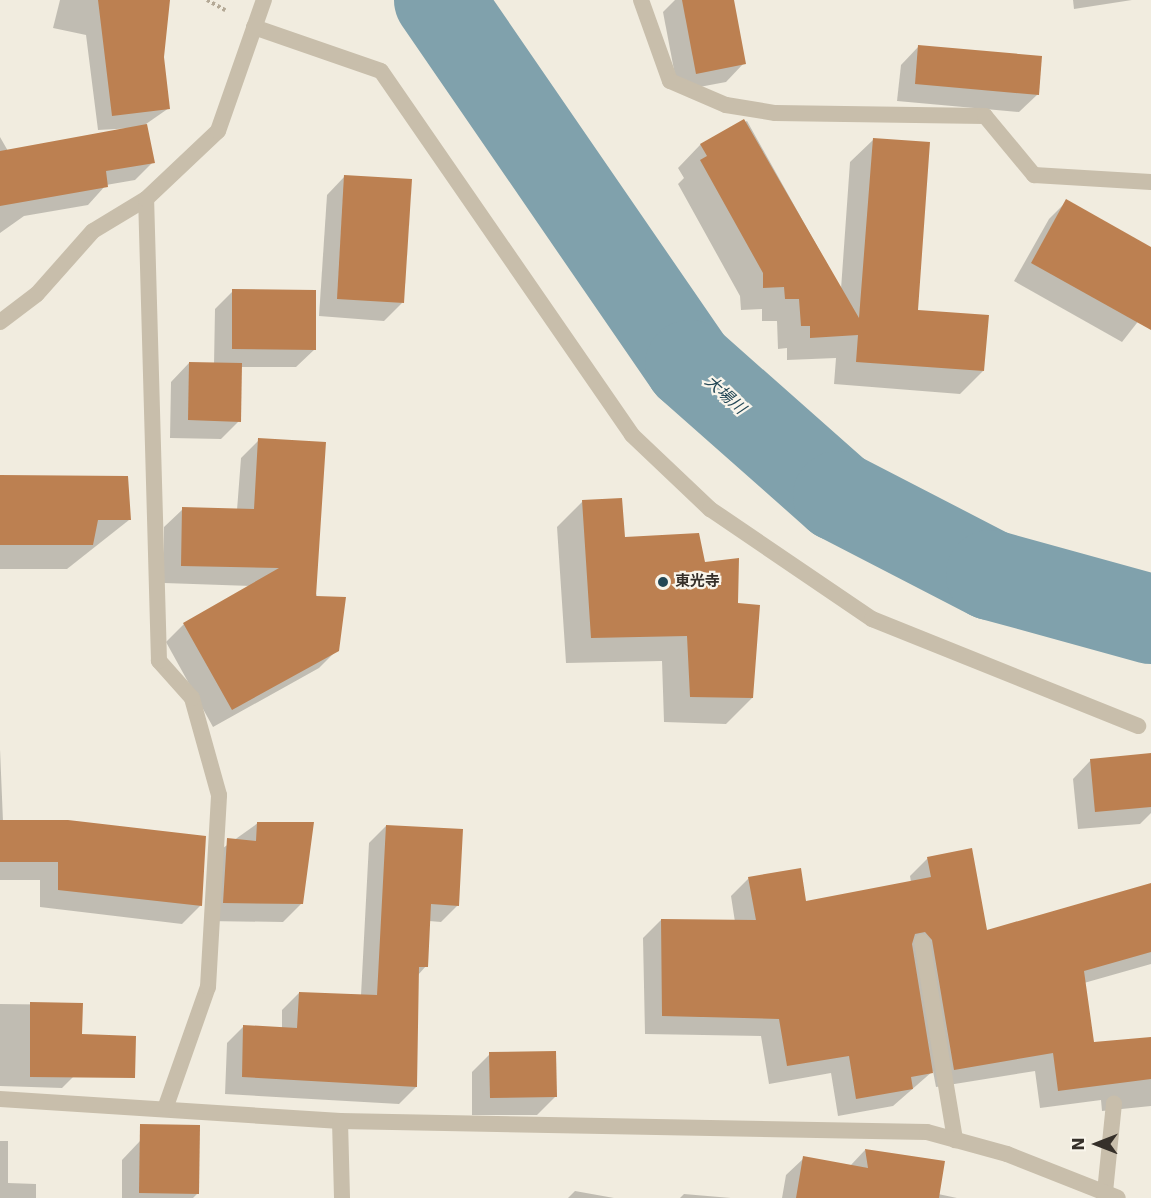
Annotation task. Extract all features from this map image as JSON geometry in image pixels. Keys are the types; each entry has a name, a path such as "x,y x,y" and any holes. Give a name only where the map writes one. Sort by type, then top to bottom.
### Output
{"street":[{"path":"0,322 37,294 93,231 146,199 218,131 264,0"},
{"path":"641,0 670,81 726,105 775,113 985,116 1034,175 1151,182"},
{"path":"254,27 381,71 632,435 710,509 872,619 1138,726"},
{"path":"146,199 159,661 192,698 219,795 208,987 166,1107"},
{"path":"922,942 956,1140"},
{"path":"0,1099 166,1107 340,1121 927,1132 956,1140 1111,1195 1114,1103"},
{"path":"340,1121 342,1198"}],"building":[{"path":"98,0 170,0 164,57 170,109 112,116"},
{"path":"682,0 734,0 746,64 696,74"},
{"path":"918,45 1042,56 1039,95 915,84"},
{"path":"744,119 859,318 873,138 930,142 918,310 989,315 984,371 856,362 858,335 810,338 810,326 801,326 799,299 785,299 784,287 763,288 763,273 700,160 707,156 700,144"},
{"path":"147,124 155,163 106,171 108,187 0,206 0,151"},
{"path":"344,175 412,179 404,303 337,299"},
{"path":"1066,199 1151,247 1151,330 1031,263"},
{"path":"232,289 316,290 316,350 232,349"},
{"path":"189,362 242,363 241,422 188,420"},
{"path":"258,438 326,442 316,596 346,597 339,651 232,710 183,623 279,568 181,566 182,507 254,509"},
{"path":"0,475 128,476 131,520 98,520 93,545 0,545"},
{"name":"東光寺","path":"622,498 625,537 699,533 705,562 739,558 738,603 760,605 753,698 690,697 687,636 591,638 582,500"},
{"path":"1151,753 1151,807 1095,812 1090,759"},
{"path":"0,820 68,820 206,836 202,906 58,890 58,862 0,862"},
{"path":"257,822 314,822 303,904 223,903 227,838 256,841"},
{"path":"386,825 463,829 459,906 431,904 428,967 419,967 417,1087 242,1077 243,1025 297,1028 299,992 377,995"},
{"path":"972,848 987,930 1151,883 1151,952 1084,971 1094,1042 1151,1037 1151,1079 1058,1091 1053,1053 954,1070 932,940 925,932 915,934 912,944 933,1073 911,1077 913,1089 856,1099 849,1056 787,1066 779,1019 662,1016 661,919 756,920 748,877 801,868 806,901 931,877 927,857"},
{"path":"30,1002 83,1003 82,1034 136,1036 135,1078 30,1077"},
{"path":"556,1051 557,1097 490,1098 489,1052"},
{"path":"140,1124 200,1125 199,1194 139,1193"},
{"path":"865,1149 945,1161 939,1198 796,1198 803,1156 868,1168"}],"waterway":[{"name":"大場川","path":"439,0 690,365 838,496 991,575 1151,619"}],"place":[{"name":"東光寺","path":"663,582"}]}
